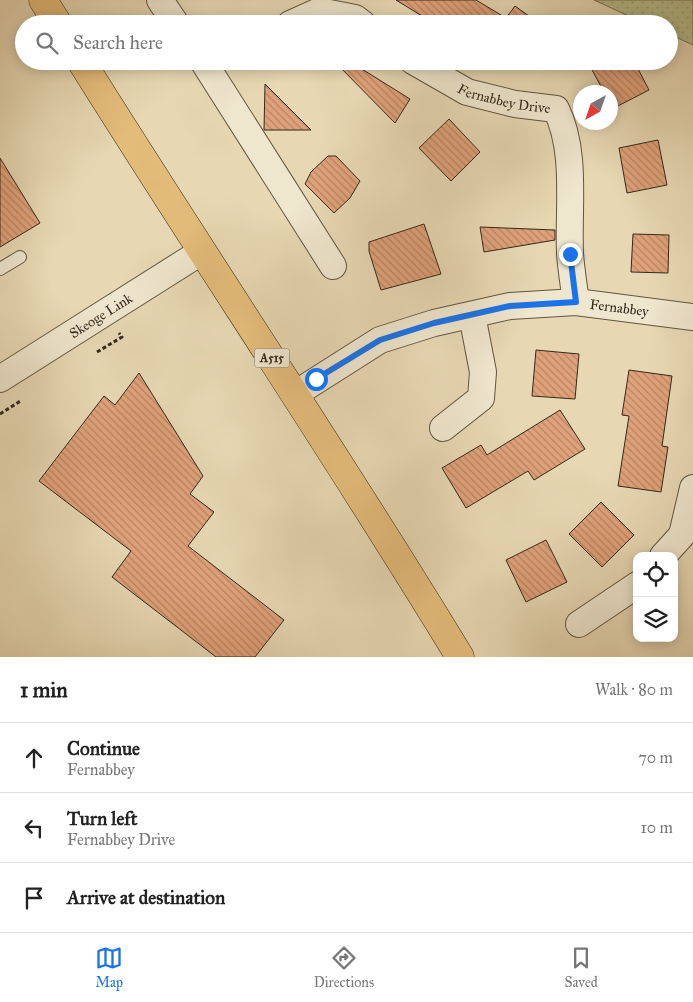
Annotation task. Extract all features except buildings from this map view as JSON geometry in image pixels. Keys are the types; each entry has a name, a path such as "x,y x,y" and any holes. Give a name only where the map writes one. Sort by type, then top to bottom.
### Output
{"highway":[{"path":"43,0 52,15"},
{"name":"A515","path":"87,70 201,252 295,394 460,657"}],"street":[{"path":"160,0 170,15"},
{"path":"310,15 319,11 340,15"},
{"path":"216,70 333,266"},
{"name":"Fernabbey Drive","path":"429,70 467,92 515,104 556,109 564,124 568,162 570,254 576,302"},
{"name":"Skeoge Link","path":"0,378 201,252"},
{"name":"Fernabbey","path":"295,394 380,340 434,323 510,306 576,302 693,317"},
{"path":"443,428 481,398 482,372 472,315"},
{"path":"667,552 682,535 693,488"},
{"path":"579,624 633,588"}],"lane":[{"path":"0,269 20,257"}],"green space":[{"path":"594,0 693,0 693,45 678,38 678,15 626,15"}],"route":[{"path":"316,379 380,340 434,323 510,306 576,302 570,254"}]}
